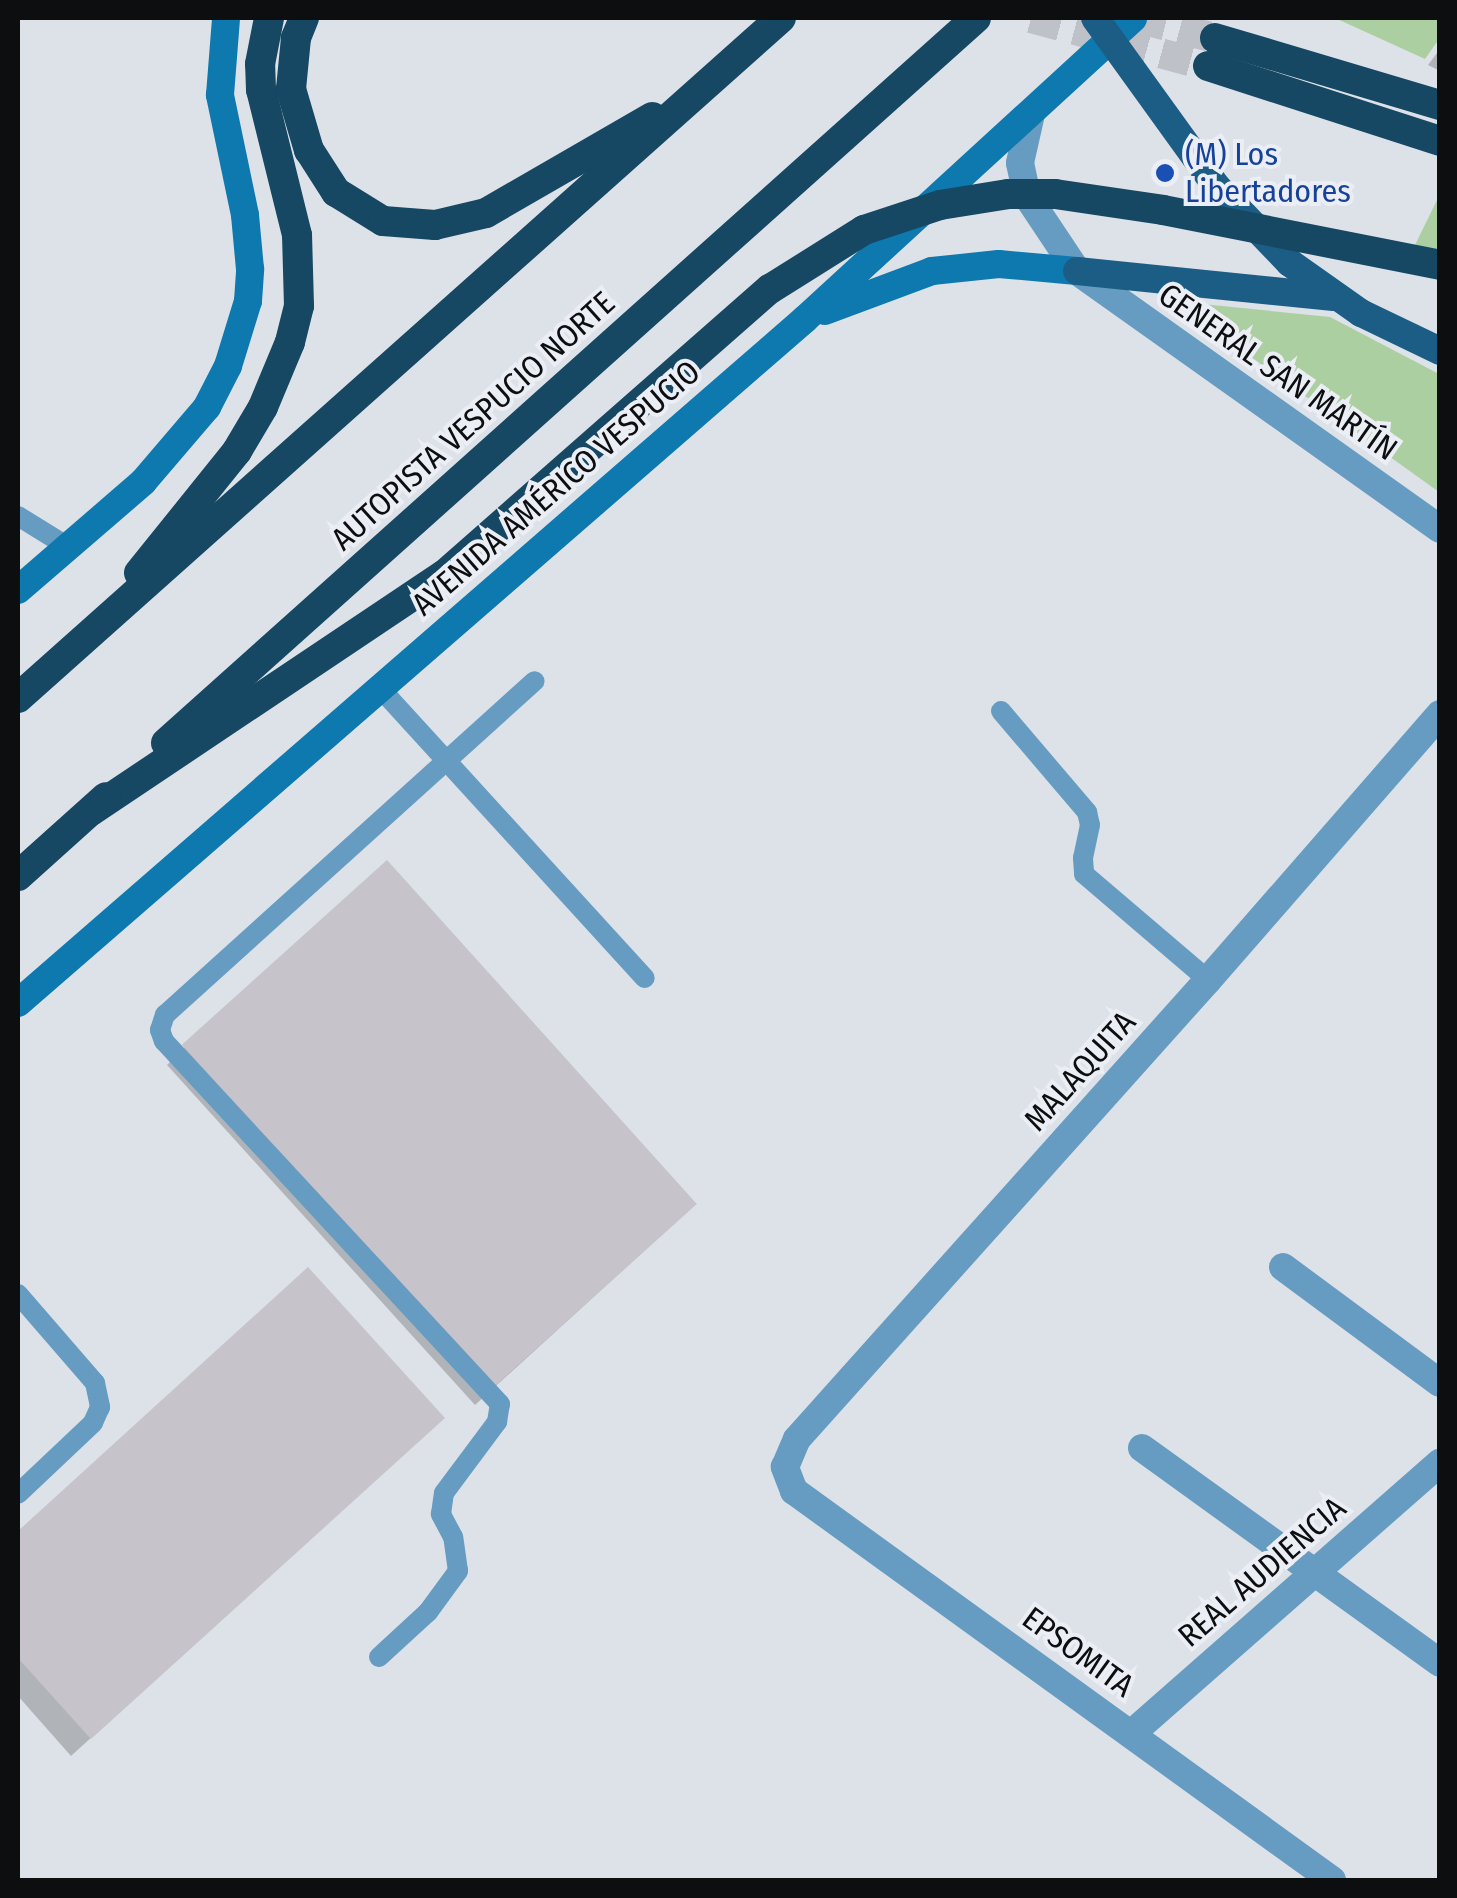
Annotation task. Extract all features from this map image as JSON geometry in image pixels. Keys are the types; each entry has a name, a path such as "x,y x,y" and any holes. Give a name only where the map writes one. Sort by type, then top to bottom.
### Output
{"highway":[{"path":"105,620 237,451 264,407 290,342 299,306 300,268 297,235 261,90 263,38 269,18"},
{"path":"304,18 296,38 291,90 308,150 325,178 350,204 395,224 436,225 486,213 713,80"},
{"path":"18,698 781,18"},
{"name":"AUTOPISTA VESPUCIO NORTE","path":"18,876 976,18"},
{"path":"1440,105 1211,52 1440,141"},
{"path":"91,811 444,576 770,290 864,230 956,202 1009,194 1055,194 1163,210 1440,266"}],"main road":[{"path":"18,590 143,482 185,435 221,380 240,332 248,301 249,242 220,95 226,18"},
{"name":"AVENIDA AMÉRICO VESPUCIO","path":"18,1003 805,320 1031,114 1102,28 1133,18"},
{"path":"1102,28 1217,187 1290,262 1336,297 1440,351"},
{"path":"805,320 932,271 998,264 1336,297"}],"street":[{"name":"GENERAL SAN MARTÍN","path":"1031,114 1020,164 1027,196 1077,271 1440,530"},
{"name":"MALAQUITA","path":"786,1478 785,1467 797,1439 1440,714"},
{"path":"1283,1267 1440,1383"},
{"path":"1142,1448 1440,1663"},
{"name":"REAL AUDIENCIA","path":"1131,1734 1440,1463"},
{"name":"EPSOMITA","path":"786,1478 794,1491 1332,1880"}],"lane":[{"path":"18,516 68,548"},
{"path":"379,1657 428,1612 458,1571 453,1537 442,1514 444,1493 497,1422 500,1404 164,1041 160,1030 165,1015 534,681"},
{"path":"379,687 645,978"},
{"path":"1000,711 1087,812 1090,825 1082,858 1084,874 1208,980"},
{"path":"18,1294 95,1383 100,1407 94,1423 18,1494"}],"green space":[{"path":"1335,18 1439,18 1439,39 1425,59"},
{"path":"1439,196 1439,251 1415,245"},
{"path":"1173,301 1330,317 1439,374 1439,492"}],"building":[{"path":"387,860 697,1204 492,1389 182,1045"},
{"path":"308,1267 445,1418 91,1739 18,1658 18,1531"}],"tunnel":[{"path":"1031,18 1208,66"},
{"path":"1136,18 1215,38"}],"place":[{"name":"(M) Los Libertadores","path":"1165,173"}]}
